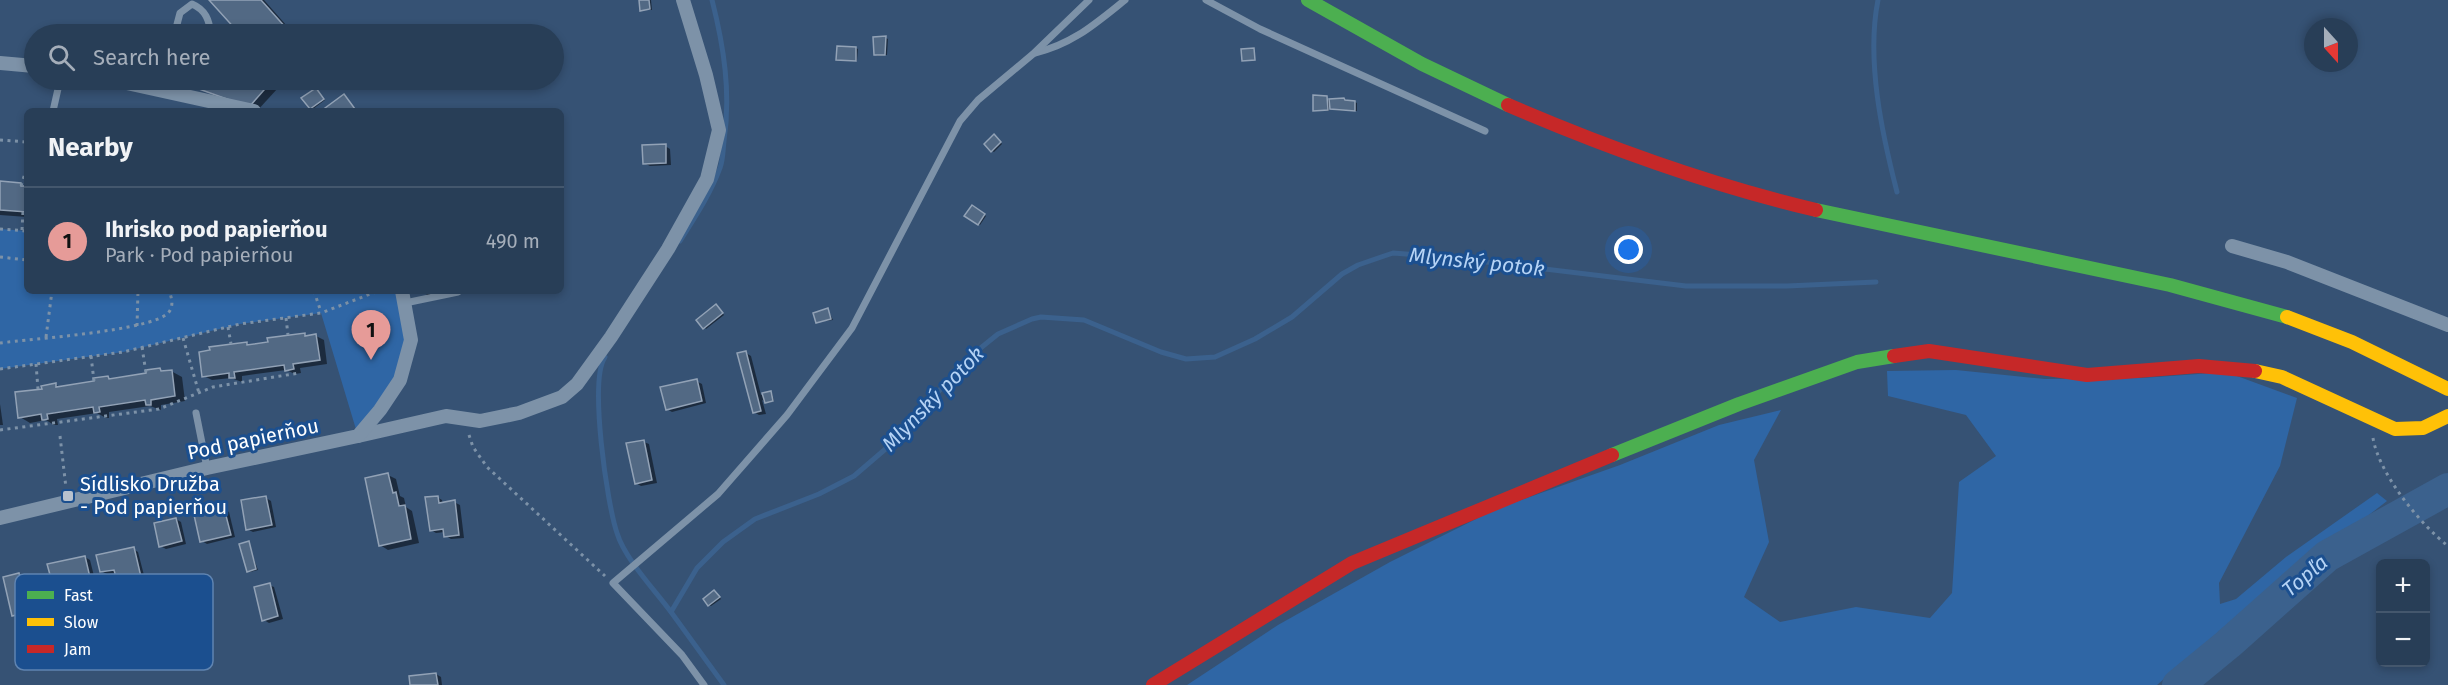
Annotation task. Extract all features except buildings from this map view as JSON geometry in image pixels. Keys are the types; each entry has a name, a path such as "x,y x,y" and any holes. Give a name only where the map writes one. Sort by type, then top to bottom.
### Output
{"street":[{"name":"Pod papierňou","path":"0,518 207,468 446,416 480,422 519,413 562,398 577,384 611,337 662,259 708,179 719,130 706,75 683,0"},
{"path":"1308,0 1404,55 1481,92 1562,127 1664,164 1794,204 1886,226 2140,277 2213,295 2296,320 2366,348 2447,388"},
{"path":"0,63 24,65"},
{"path":"158,90 239,108"},
{"path":"2232,246 2287,262 2448,325"},
{"path":"358,436 380,410 400,380 411,340 404,297"},
{"path":"1153,685 1352,563 1510,495 1728,408 1857,362 1929,351 2087,375 2199,366 2248,369 2282,377 2403,431 2421,429 2448,416"}],"lane":[{"path":"704,685 682,655 613,583 718,494 788,415 852,328 960,121 978,100 1033,54 1089,0"},
{"path":"1033,54 1055,49 1072,40 1125,0"},
{"path":"1206,0 1260,29 1485,131"},
{"path":"177,24 180,13 192,2 201,8 210,24"},
{"path":"54,108 58,90"},
{"path":"404,297 436,294"},
{"path":"196,413 207,468"}],"path":[{"path":"0,140 24,142"},
{"path":"21,186 24,176"},
{"path":"23,212 24,222"},
{"path":"0,229 24,231"},
{"path":"0,257 24,260"},
{"path":"46,337 52,294"},
{"path":"137,326 138,294"},
{"path":"0,343 137,326 167,314 171,307 169,294"},
{"path":"315,294 321,313"},
{"path":"0,369 142,348 228,327 321,313 370,294"},
{"path":"286,318 288,335"},
{"path":"228,327 231,344"},
{"path":"183,338 199,393"},
{"path":"142,348 146,373 146,370"},
{"path":"91,356 94,381"},
{"path":"36,364 38,389"},
{"path":"0,430 159,409 213,387 290,372 299,374"},
{"path":"232,378 233,384"},
{"path":"464,419 473,447 487,467 613,583"},
{"path":"60,436 67,490"},
{"path":"2375,448 2384,469 2412,508 2434,535 2448,546"}],"shaded area":[{"path":"0,229 24,231 24,294 403,294 411,340 400,380 358,436 321,313 240,324 123,352 0,369"},
{"path":"1956,370 2045,379 2142,378 2226,372 2297,398 2280,466 2219,583 2220,604 2236,599 2286,557 2377,493 2387,501 2224,627 2157,685 1187,685 1278,625 1390,562 1496,509 1620,465 1719,425 1781,410 1754,460 1769,542 1744,597 1780,622 1856,607 1930,618 1952,593 1959,482 1996,456 1966,415 1888,396 1887,371"}],"waterway":[{"path":"680,241 712,187 722,158 726,123 726,88 723,53 712,0"},
{"name":"Mlynský potok","path":"1878,0 1874,47 1877,97 1897,192"},
{"name":"Mlynský potok","path":"724,685 671,612 697,568 723,542 755,519 819,494 854,476 896,440 967,359 998,334 1032,319 1041,317 1084,320 1161,352 1186,359 1215,357 1255,339 1292,317 1342,274 1358,265 1393,253 1686,286 1787,286 1876,282"},
{"path":"605,357 601,370 599,415 613,518 626,553 671,612"},
{"name":"Topľa","path":"2178,685 2327,556 2448,489"}],"traffic: fast":[{"path":"1308,0 1422,64 1508,105"},
{"path":"1816,210 2170,285 2287,317"},
{"path":"1612,455 1739,404 1857,362 1894,356"}],"traffic: slow":[{"path":"2287,317 2352,342 2448,389"},
{"path":"2255,371 2282,377 2395,429 2423,428 2448,416"}],"traffic: jam":[{"path":"1508,105 1583,136 1698,177 1816,210"},
{"path":"1894,356 1929,351 2087,375 2199,366 2255,371"},
{"path":"1153,685 1352,563 1612,455"}],"place":[{"name":"Ihrisko pod papierňou","path":"371,360"},
{"name":"Sídlisko Družba - Pod papierňou","path":"68,496"}]}
